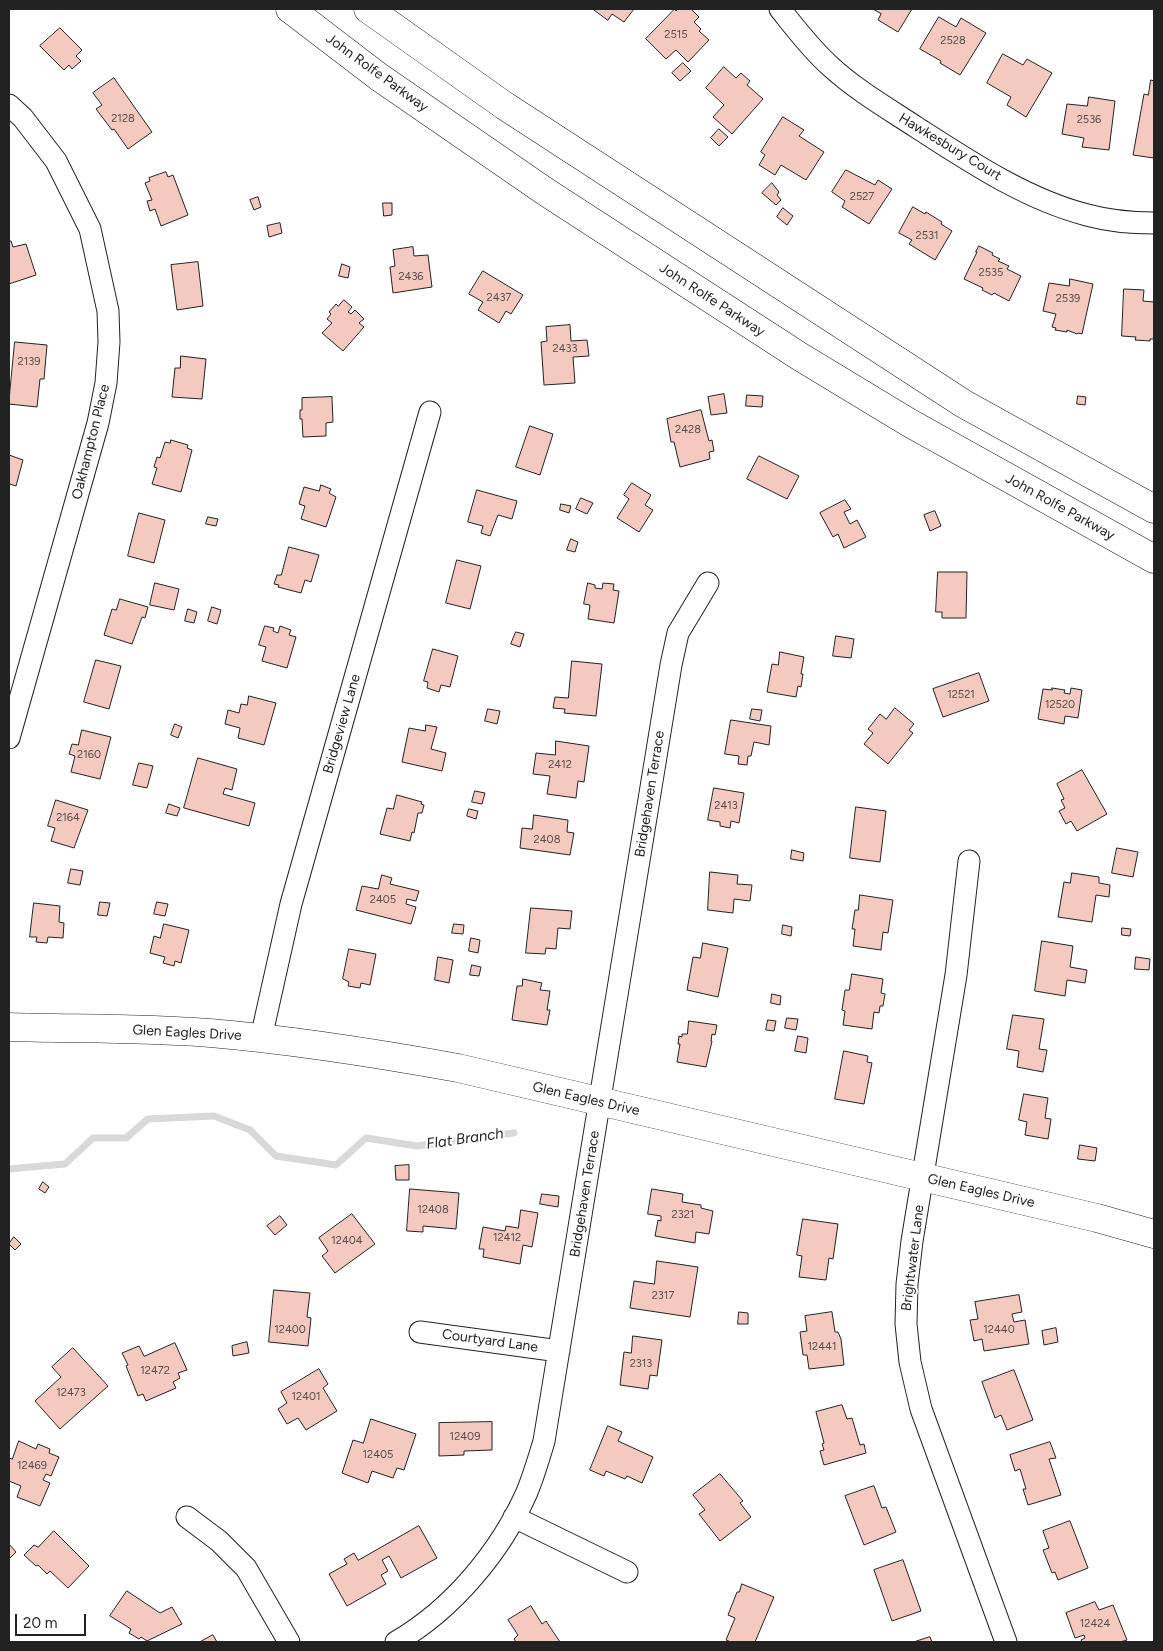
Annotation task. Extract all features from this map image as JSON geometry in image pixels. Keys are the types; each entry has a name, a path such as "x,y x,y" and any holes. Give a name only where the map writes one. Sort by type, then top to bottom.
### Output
{"main road":[{"name":"John Rolfe Parkway","path":"290,9 379,77 546,192 791,351 908,422 1154,560"},
{"path":"368,9 505,106 964,404 1154,509"},
{"name":"Glen Eagles Drive","path":"9,1027 169,1031 261,1038 368,1052 458,1068 1097,1218 1154,1234"}],"street":[{"name":"Hawkesbury Court","path":"780,9 803,38 830,66 864,94 1016,187 1051,204 1088,216 1125,222 1154,223"},
{"name":"Oakhampton Place","path":"9,105 23,118 56,161 90,229 108,311 109,342 106,383 98,424 10,733"},
{"name":"Bridgeview Lane","path":"261,1038 291,904 430,412"},
{"name":"Bridgehaven Terrace","path":"396,1642 407,1636 456,1596 497,1547 527,1491 544,1441 671,665 678,633 708,583"},
{"name":"Brightwater Lane","path":"969,860 956,975 924,1178 912,1241 907,1284 906,1324 910,1362 921,1408 1006,1642"},
{"name":"Courtyard Lane","path":"420,1332 559,1351"},
{"path":"187,1517 219,1541 246,1568 289,1642"},
{"path":"514,1517 627,1572"}],"building":[{"path":"593,9 634,9 624,22 612,14 608,20"},
{"path":"675,9 676,11 678,9 691,9 699,17 694,22 701,29 699,31 709,40 688,62 676,50 666,59 646,39"},
{"path":"873,9 912,9 898,32 878,20 881,14"},
{"path":"939,17 956,27 961,18 986,33 960,75 920,49"},
{"path":"60,28 82,50 76,56 81,61 72,69 69,65 64,70 40,46"},
{"path":"1003,54 1023,65 1027,59 1052,73 1026,117 1007,105 1011,97 987,83"},
{"path":"683,63 691,71 680,81 672,73"},
{"path":"724,67 736,78 741,73 750,81 747,85 763,99 732,134 713,117 724,105 706,88"},
{"path":"114,78 152,132 128,149 114,129 112,130 96,109 102,105 93,93"},
{"path":"1151,80 1154,81 1154,158 1133,155 1144,94 1148,95"},
{"path":"1089,97 1115,101 1109,150 1082,147 1084,138 1062,134 1067,104 1087,106"},
{"path":"783,117 804,130 799,136 824,152 806,180 781,165 775,175 759,165 765,155 761,152"},
{"path":"719,129 728,137 719,146 711,138"},
{"path":"846,170 875,185 878,180 892,189 869,224 842,207 845,201 832,192"},
{"path":"166,172 168,177 173,175 188,215 161,226 155,209 150,211 147,201 152,200 145,183 150,181 149,178"},
{"path":"772,183 779,192 777,195 781,200 776,205 762,193"},
{"path":"258,197 261,207 254,210 250,200"},
{"path":"383,203 392,203 392,215 384,216"},
{"path":"913,207 925,214 926,212 952,231 935,260 909,244 912,240 899,233"},
{"path":"783,208 793,216 787,225 777,217"},
{"path":"280,223 282,233 269,237 267,226"},
{"path":"9,241 11,241 13,247 26,244 36,275 9,284"},
{"path":"979,246 993,253 992,255 1000,259 998,261 1009,266 1007,269 1021,276 1009,301 994,293 992,295 982,290 983,288 964,279"},
{"path":"413,247 414,256 428,255 432,287 393,293 390,267 395,266 393,250"},
{"path":"198,262 203,306 177,310 171,265"},
{"path":"342,264 350,267 348,278 339,276"},
{"path":"483,271 523,295 511,314 506,311 499,323 478,310 483,302 469,294"},
{"path":"1070,279 1093,284 1082,334 1067,330 1067,332 1055,330 1056,328 1052,327 1056,314 1043,311 1049,283 1069,286"},
{"path":"1124,289 1144,290 1143,301 1154,302 1154,339 1150,339 1150,341 1135,340 1136,337 1122,336"},
{"path":"344,300 352,307 348,312 351,314 355,310 364,319 359,323 364,327 343,351 322,333 332,323 327,319 331,314 329,312 336,304 338,306"},
{"path":"570,325 571,341 587,340 589,356 573,357 575,383 544,385 541,342 547,341 546,327"},
{"path":"15,342 47,345 44,379 40,379 37,407 9,404"},
{"path":"181,356 206,359 202,399 172,397 175,368 180,368"},
{"path":"724,394 727,413 711,415 708,397"},
{"path":"747,395 763,396 762,407 746,406"},
{"path":"1078,396 1086,397 1085,405 1077,404"},
{"path":"332,397 333,422 326,423 326,436 303,437 302,419 300,419 302,398"},
{"path":"701,410 709,441 712,440 714,451 709,452 710,459 680,467 674,442 671,442 667,419"},
{"path":"530,426 553,434 540,475 516,467"},
{"path":"171,440 188,445 187,448 192,450 181,492 152,484 157,468 154,467 157,457 160,458 165,442 170,443"},
{"path":"9,455 23,460 16,486 10,484 9,488"},
{"path":"759,456 799,476 787,499 747,479"},
{"path":"632,483 651,495 645,505 653,510 639,532 617,518 629,499 624,495"},
{"path":"321,485 331,489 329,493 336,497 326,527 301,519 305,506 299,504 304,487 319,491"},
{"path":"477,490 517,501 512,519 498,515 490,536 481,533 483,526 468,522"},
{"path":"581,498 593,503 587,514 576,509"},
{"path":"845,500 851,509 844,512 850,524 857,520 866,537 844,548 838,534 833,537 820,513"},
{"path":"561,504 571,506 569,513 560,510"},
{"path":"935,511 941,526 930,531 924,515"},
{"path":"139,513 165,520 154,563 128,556"},
{"path":"208,517 218,519 216,526 206,524"},
{"path":"571,539 578,542 575,552 567,550"},
{"path":"289,547 319,555 311,582 305,580 301,593 278,587 279,585 274,584 277,575 281,575"},
{"path":"457,560 481,566 470,609 446,603"},
{"path":"938,572 967,572 966,618 942,618 942,612 936,612"},
{"path":"155,583 179,589 174,610 150,605"},
{"path":"588,583 595,585 595,588 602,589 603,583 614,584 613,590 619,591 614,623 588,619 590,605 584,604"},
{"path":"120,599 148,607 145,618 142,617 132,644 104,635 112,609 116,610"},
{"path":"212,607 221,610 217,624 208,621"},
{"path":"188,609 197,612 194,623 185,621"},
{"path":"265,626 274,628 273,631 278,633 280,626 291,630 289,635 296,637 287,668 262,661 266,647 259,645"},
{"path":"516,632 524,634 520,647 511,644"},
{"path":"836,636 854,639 851,658 833,656"},
{"path":"433,649 458,656 450,687 441,685 439,692 427,688 428,682 424,681"},
{"path":"780,652 804,657 801,687 798,686 796,697 767,692 772,664 778,665"},
{"path":"96,660 121,666 109,709 84,702"},
{"path":"572,661 602,664 596,716 564,713 565,709 553,708 555,697 568,698"},
{"path":"979,673 989,701 943,717 933,689"},
{"path":"1052,688 1065,690 1064,693 1070,694 1071,688 1082,690 1078,718 1065,716 1064,724 1038,719 1043,689 1052,690"},
{"path":"249,696 276,703 264,745 238,738 240,728 225,724 228,710 239,713 241,704 247,705"},
{"path":"895,708 914,724 909,730 913,733 888,764 864,744 873,733 868,729 880,714 886,719"},
{"path":"488,709 500,711 497,724 485,721"},
{"path":"752,709 762,710 760,721 750,719"},
{"path":"731,720 771,726 769,745 754,742 751,756 748,756 747,765 738,764 739,756 725,754"},
{"path":"175,724 182,727 178,738 171,735"},
{"path":"426,725 437,727 431,749 446,753 442,771 402,762 409,728 425,731"},
{"path":"82,730 111,737 100,779 71,772 75,756 69,754 72,744 78,745"},
{"path":"556,741 589,746 584,782 578,781 576,798 547,794 550,776 533,774 536,753 555,755"},
{"path":"198,758 237,769 232,790 225,788 223,794 255,803 249,826 184,808"},
{"path":"139,763 153,766 147,788 133,785"},
{"path":"1082,770 1107,814 1077,831 1071,821 1066,824 1059,811 1065,808 1061,800 1064,799 1057,784"},
{"path":"714,788 744,793 739,823 731,821 730,828 720,826 720,822 708,820"},
{"path":"475,791 485,793 482,804 472,802"},
{"path":"397,795 422,802 421,804 424,805 422,813 418,813 414,833 412,832 410,841 380,834 387,808 393,809"},
{"path":"56,800 88,810 74,848 51,841 55,828 48,826"},
{"path":"169,804 180,808 177,816 166,813"},
{"path":"856,807 886,811 880,862 850,858"},
{"path":"469,809 478,811 476,819 467,816"},
{"path":"534,815 568,820 567,832 574,833 570,855 520,848 522,828 532,829"},
{"path":"1117,848 1138,852 1133,877 1112,873"},
{"path":"792,850 804,853 803,861 791,859"},
{"path":"71,869 83,871 80,885 68,883"},
{"path":"710,872 738,875 737,884 752,885 750,901 734,899 733,913 708,910"},
{"path":"1072,873 1099,877 1099,883 1110,885 1109,897 1096,895 1092,922 1058,917 1064,882 1070,883"},
{"path":"382,875 392,878 390,884 419,891 416,901 407,899 406,904 416,907 411,924 356,910 362,886 378,889"},
{"path":"860,895 893,900 888,933 883,932 881,950 853,946 855,929 852,929"},
{"path":"100,902 110,903 107,916 98,915"},
{"path":"157,902 168,904 165,916 154,914"},
{"path":"34,903 60,906 59,922 64,923 63,938 48,937 47,943 36,942 37,937 30,937"},
{"path":"531,908 572,911 570,929 558,928 556,949 546,948 545,954 526,953"},
{"path":"164,924 189,930 181,963 175,961 174,966 163,963 165,957 150,953 154,936 160,938"},
{"path":"454,924 464,925 463,934 452,933"},
{"path":"783,925 792,927 791,936 782,934"},
{"path":"1122,928 1131,929 1130,936 1122,935"},
{"path":"471,938 480,940 478,953 469,951"},
{"path":"1042,941 1073,946 1070,967 1087,970 1085,983 1067,980 1065,996 1035,991"},
{"path":"703,943 728,948 718,997 687,990 693,957 700,958"},
{"path":"349,949 376,954 370,985 361,983 360,988 348,986 349,982 343,979"},
{"path":"438,957 453,960 449,983 435,980"},
{"path":"1136,957 1150,959 1149,970 1135,969"},
{"path":"472,965 481,967 479,976 470,975"},
{"path":"852,974 883,979 881,993 885,994 883,1006 880,1006 879,1013 874,1012 872,1029 843,1025 845,1011 842,1010 845,990 849,990"},
{"path":"523,979 542,983 540,990 550,991 547,1010 550,1010 547,1025 512,1020 517,986 522,986"},
{"path":"772,994 781,996 780,1005 771,1003"},
{"path":"1013,1015 1044,1019 1039,1049 1047,1050 1043,1072 1017,1067 1019,1051 1007,1049"},
{"path":"787,1018 798,1019 796,1030 785,1028"},
{"path":"768,1020 776,1021 774,1031 766,1030"},
{"path":"689,1021 717,1025 715,1035 712,1034 706,1067 677,1062 680,1044 678,1044 679,1036 682,1037 682,1034 687,1034"},
{"path":"798,1036 808,1038 806,1053 795,1051"},
{"path":"844,1051 868,1056 867,1062 872,1063 864,1104 835,1099"},
{"path":"1024,1094 1048,1098 1045,1118 1051,1119 1048,1139 1025,1135 1027,1122 1019,1120"},
{"path":"1080,1145 1097,1148 1095,1161 1078,1159"},
{"path":"409,1165 409,1180 396,1180 395,1166"},
{"path":"43,1182 49,1187 45,1193 39,1189"},
{"path":"410,1189 459,1193 456,1229 423,1226 423,1232 407,1231"},
{"path":"652,1189 683,1194 682,1202 701,1205 701,1208 713,1211 709,1234 696,1232 695,1243 655,1236 658,1220 661,1221 661,1216 648,1214"},
{"path":"542,1194 559,1196 558,1207 540,1204"},
{"path":"521,1210 538,1213 532,1247 523,1245 520,1264 483,1257 484,1249 479,1249 483,1227 505,1231 506,1226 518,1228"},
{"path":"352,1214 375,1244 335,1273 322,1256 328,1251 319,1238"},
{"path":"280,1216 287,1225 275,1235 267,1226"},
{"path":"803,1219 838,1224 833,1259 829,1258 826,1280 799,1277 802,1256 797,1255"},
{"path":"14,1237 21,1244 15,1250 9,1244"},
{"path":"657,1261 698,1267 690,1317 630,1308 634,1281 654,1284"},
{"path":"274,1290 310,1293 307,1317 311,1318 308,1346 269,1342"},
{"path":"1019,1295 1022,1312 1012,1314 1014,1322 1025,1320 1029,1344 984,1351 982,1339 974,1341 970,1320 978,1319 975,1302"},
{"path":"739,1312 748,1313 748,1324 738,1324"},
{"path":"832,1312 835,1332 838,1332 841,1339 844,1365 809,1369 807,1355 803,1355 800,1332 807,1331 805,1316"},
{"path":"1056,1328 1058,1342 1044,1345 1042,1331"},
{"path":"633,1336 662,1340 657,1376 650,1375 648,1389 620,1385 624,1352 631,1353"},
{"path":"247,1342 249,1353 233,1356 232,1346"},
{"path":"175,1343 187,1370 178,1373 180,1378 173,1382 176,1388 146,1401 143,1394 138,1396 122,1353 139,1346 144,1356"},
{"path":"73,1348 108,1386 60,1429 35,1401 61,1377 52,1367"},
{"path":"319,1369 328,1384 323,1388 337,1411 306,1430 298,1418 287,1424 278,1409 287,1403 281,1392"},
{"path":"1014,1370 1033,1420 1007,1430 1001,1415 995,1418 982,1382"},
{"path":"842,1405 847,1419 852,1418 860,1445 864,1444 866,1453 824,1465 820,1451 824,1450 822,1444 824,1443 816,1412"},
{"path":"371,1419 416,1434 404,1470 397,1468 393,1478 372,1471 368,1483 342,1473 353,1440 363,1443"},
{"path":"492,1422 492,1450 464,1451 464,1455 439,1456 439,1423"},
{"path":"608,1426 622,1432 618,1441 653,1457 642,1483 627,1476 625,1479 606,1471 604,1476 590,1470"},
{"path":"19,1441 36,1449 38,1444 50,1449 49,1453 59,1457 51,1476 46,1474 43,1480 50,1483 40,1506 17,1497 21,1486 9,1481 9,1458 12,1459"},
{"path":"1050,1442 1056,1458 1049,1459 1061,1495 1028,1505 1023,1489 1026,1489 1020,1469 1015,1471 1010,1455"},
{"path":"720,1474 743,1501 740,1503 751,1517 720,1541 699,1514 705,1510 693,1495"},
{"path":"874,1486 882,1508 886,1507 896,1532 864,1545 845,1496"},
{"path":"1070,1521 1088,1568 1058,1580 1055,1572 1052,1573 1043,1550 1049,1548 1043,1531"},
{"path":"419,1526 437,1558 401,1578 389,1556 382,1560 388,1571 381,1575 386,1584 347,1606 329,1574 347,1564 344,1559 354,1553 358,1560"},
{"path":"54,1531 89,1566 68,1588 50,1571 47,1574 24,1555 34,1545 38,1547"},
{"path":"9,1544 16,1552 9,1559"},
{"path":"903,1560 921,1611 892,1621 874,1570"},
{"path":"742,1584 774,1597 755,1642 731,1642 726,1640 735,1618 728,1615"},
{"path":"127,1591 160,1613 172,1607 182,1624 147,1641 129,1633 131,1629 110,1616"},
{"path":"1095,1602 1099,1610 1113,1605 1127,1640 1120,1642 1082,1642 1081,1640 1085,1638 1084,1635 1075,1638 1066,1613"},
{"path":"531,1606 542,1624 546,1621 560,1642 516,1642 514,1639 518,1635 508,1620"},
{"path":"213,1635 217,1642 200,1642"},
{"path":"930,1637 932,1642 914,1642"}],"waterway":[{"name":"Flat Branch","path":"9,1169 65,1164 93,1138 126,1138 148,1119 214,1116 250,1130 276,1156 336,1165 366,1138 417,1146 514,1133"}]}
